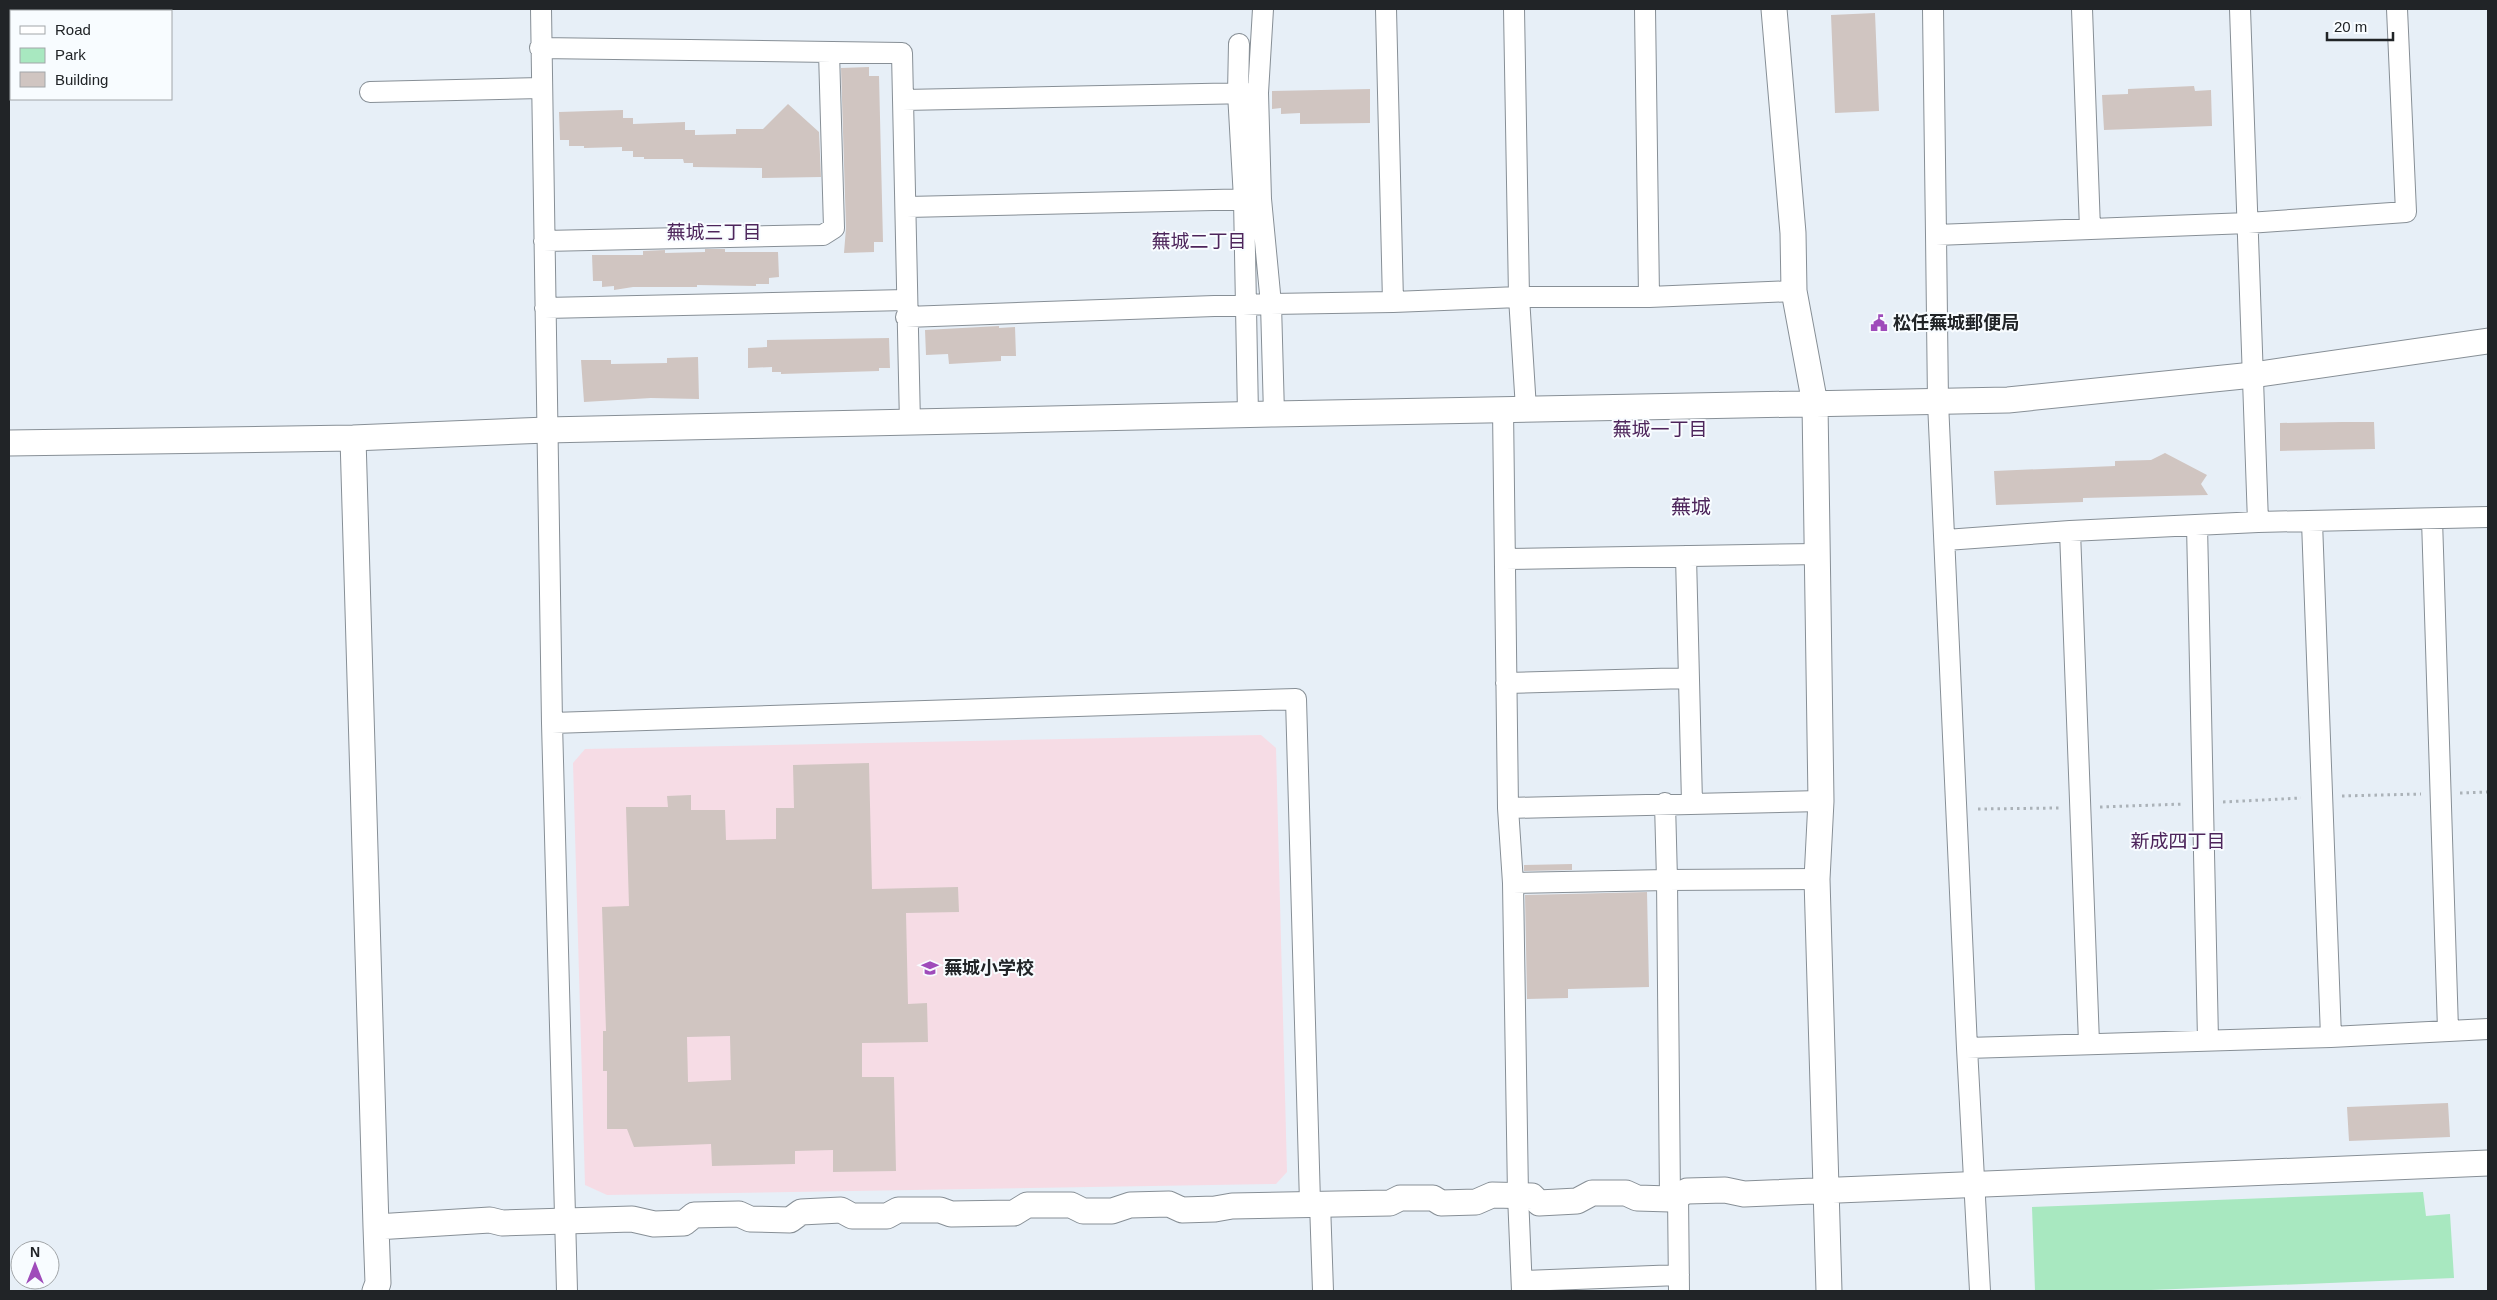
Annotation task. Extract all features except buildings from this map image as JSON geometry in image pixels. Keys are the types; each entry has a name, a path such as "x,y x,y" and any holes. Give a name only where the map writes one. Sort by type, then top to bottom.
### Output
{"street":[{"path":"541,9 540,48 552,723 567,1291"},
{"path":"1248,414 1246,304 1263,9"},
{"path":"1386,9 1393,302"},
{"path":"1514,9 1519,296 1505,559 1508,808 1513,883 1518,1195 1522,1286 1679,1283 1674,1197 1665,803"},
{"path":"1645,9 1649,297"},
{"path":"1774,9 1793,234 1794,291 1815,404 1821,802 1817,879 1829,1291"},
{"path":"1933,9 1938,402 1946,540 1967,1048 1980,1291"},
{"path":"2082,9 2090,229"},
{"path":"2240,9 2258,522"},
{"path":"1936,234 2248,223 2406,212 2397,9"},
{"path":"1239,44 1238,93 1253,199 1271,304 1274,414"},
{"path":"540,48 902,53 907,207 906,309 910,424"},
{"path":"544,241 823,234 834,228 829,52"},
{"path":"370,92 541,88"},
{"path":"903,100 1258,93"},
{"path":"907,207 1253,199"},
{"path":"545,308 906,309 1393,302 1519,296 1649,297 1794,291"},
{"path":"9,443 353,438 547,430 910,424 1248,414 2008,400 2254,375 2488,341"},
{"path":"353,438 378,1283 375,1291"},
{"path":"1946,540 2070,531 2258,522 2488,517"},
{"path":"2432,519 2448,1030"},
{"path":"2312,522 2331,1037"},
{"path":"2198,525 2208,1040"},
{"path":"2070,531 2089,1043"},
{"path":"1505,559 1818,554"},
{"path":"1686,556 1692,803"},
{"path":"1506,683 1689,678"},
{"path":"552,723 1296,699 1315,1203 1323,1291"},
{"path":"1508,808 1665,803 1821,802"},
{"path":"1513,883 1817,879"},
{"path":"1967,1048 2331,1037 2488,1029"},
{"path":"376,1227 490,1220 502,1223 632,1219 654,1224 684,1223 694,1215 739,1214 750,1218 790,1220 801,1212 841,1210 852,1216 886,1216 898,1210 940,1210 951,1214 1014,1213 1027,1205 1071,1205 1083,1211 1112,1211 1130,1205 1169,1204 1182,1210 1315,1203 1390,1203 1400,1198 1433,1198 1441,1203 1476,1202 1492,1195 1532,1196 1539,1203 1577,1201 1592,1192 1626,1192 1637,1198 1674,1197 1687,1191 1725,1190 1744,1194 2488,1163"}],"shaded area":[{"name":"蕪城小学校","path":"1261,735 1276,748 1287,1172 1276,1184 607,1195 585,1185 573,763 585,749"}],"green space":[{"path":"2423,1192 2426,1216 2450,1214 2454,1278 2126,1291 2035,1291 2032,1207"}],"place":[{"name":"松任蕪城郵便局","path":"1879,323"},
{"name":"蕪城小学校","path":"930,968"}],"district":[{"name":"蕪城三丁目","path":"714,232"},
{"name":"蕪城二丁目","path":"1199,241"},
{"name":"蕪城一丁目","path":"1660,429"},
{"name":"蕪城","path":"1691,507"},
{"name":"新成四丁目","path":"2178,841"}]}
